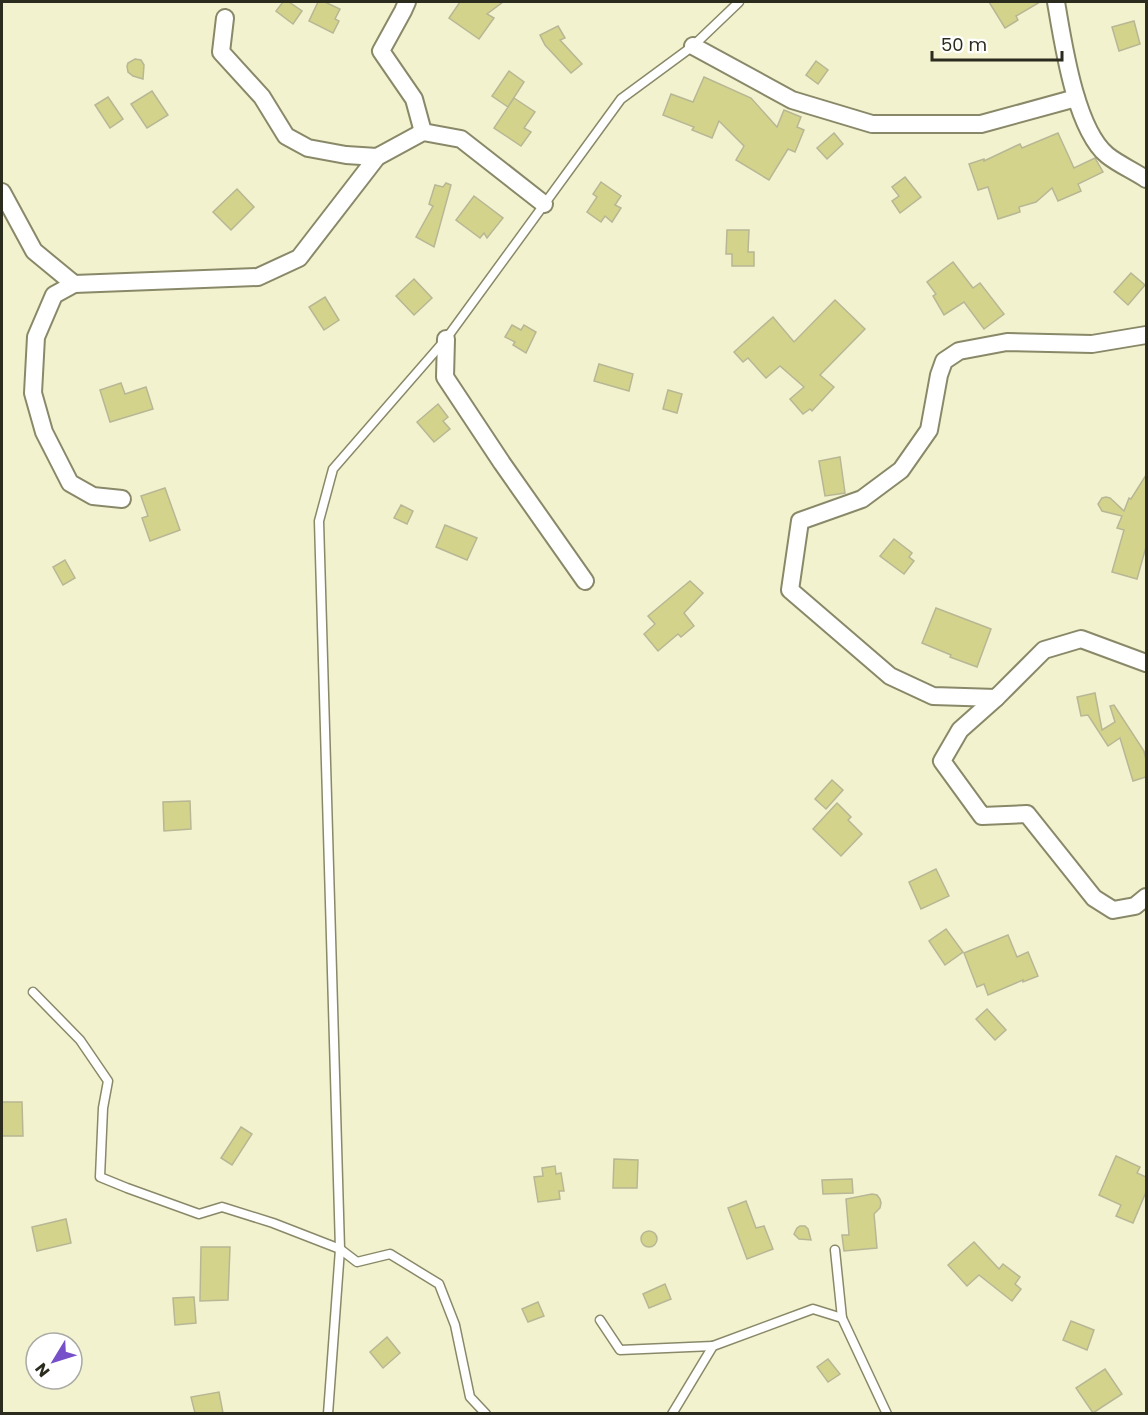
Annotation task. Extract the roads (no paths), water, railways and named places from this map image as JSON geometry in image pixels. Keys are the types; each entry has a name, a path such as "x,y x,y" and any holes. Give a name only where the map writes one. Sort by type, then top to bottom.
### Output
{"street":[{"path":"407,2 381,51 414,99 423,132"},
{"path":"1056,2 1080,112 1098,145 1107,155 1146,179"},
{"path":"225,18 221,52 262,97 286,136 308,148 346,155 377,157"},
{"path":"693,46 792,100 872,124 981,124 1076,98"},
{"path":"122,499 93,496 70,483 44,432 33,393 36,337 54,295 74,284 258,277 299,258 377,157 423,132 461,139 544,204"},
{"path":"2,192 34,251 74,284"},
{"path":"996,698 933,696 890,676 790,590 800,521 862,499 901,470 929,430 939,375 944,361 959,351 1007,342 1092,344 1146,335"},
{"path":"446,339 445,377 585,581"},
{"path":"1146,663 1081,639 1044,650 960,730 942,761 982,816 1027,814 1094,898 1113,910 1135,906 1146,897"}],"lane":[{"path":"328,1413 339,1249 319,522 333,469 446,339 621,99 693,46 739,2"},
{"path":"33,992 80,1040 108,1081 103,1108 100,1177 199,1214 222,1207 273,1223 339,1249 357,1262 390,1254 440,1284 455,1326 471,1397 486,1413"},
{"path":"834,1250 842,1318 887,1413"},
{"path":"600,1320 620,1350 713,1346 813,1309 842,1318"},
{"path":"672,1413 713,1346"}]}
